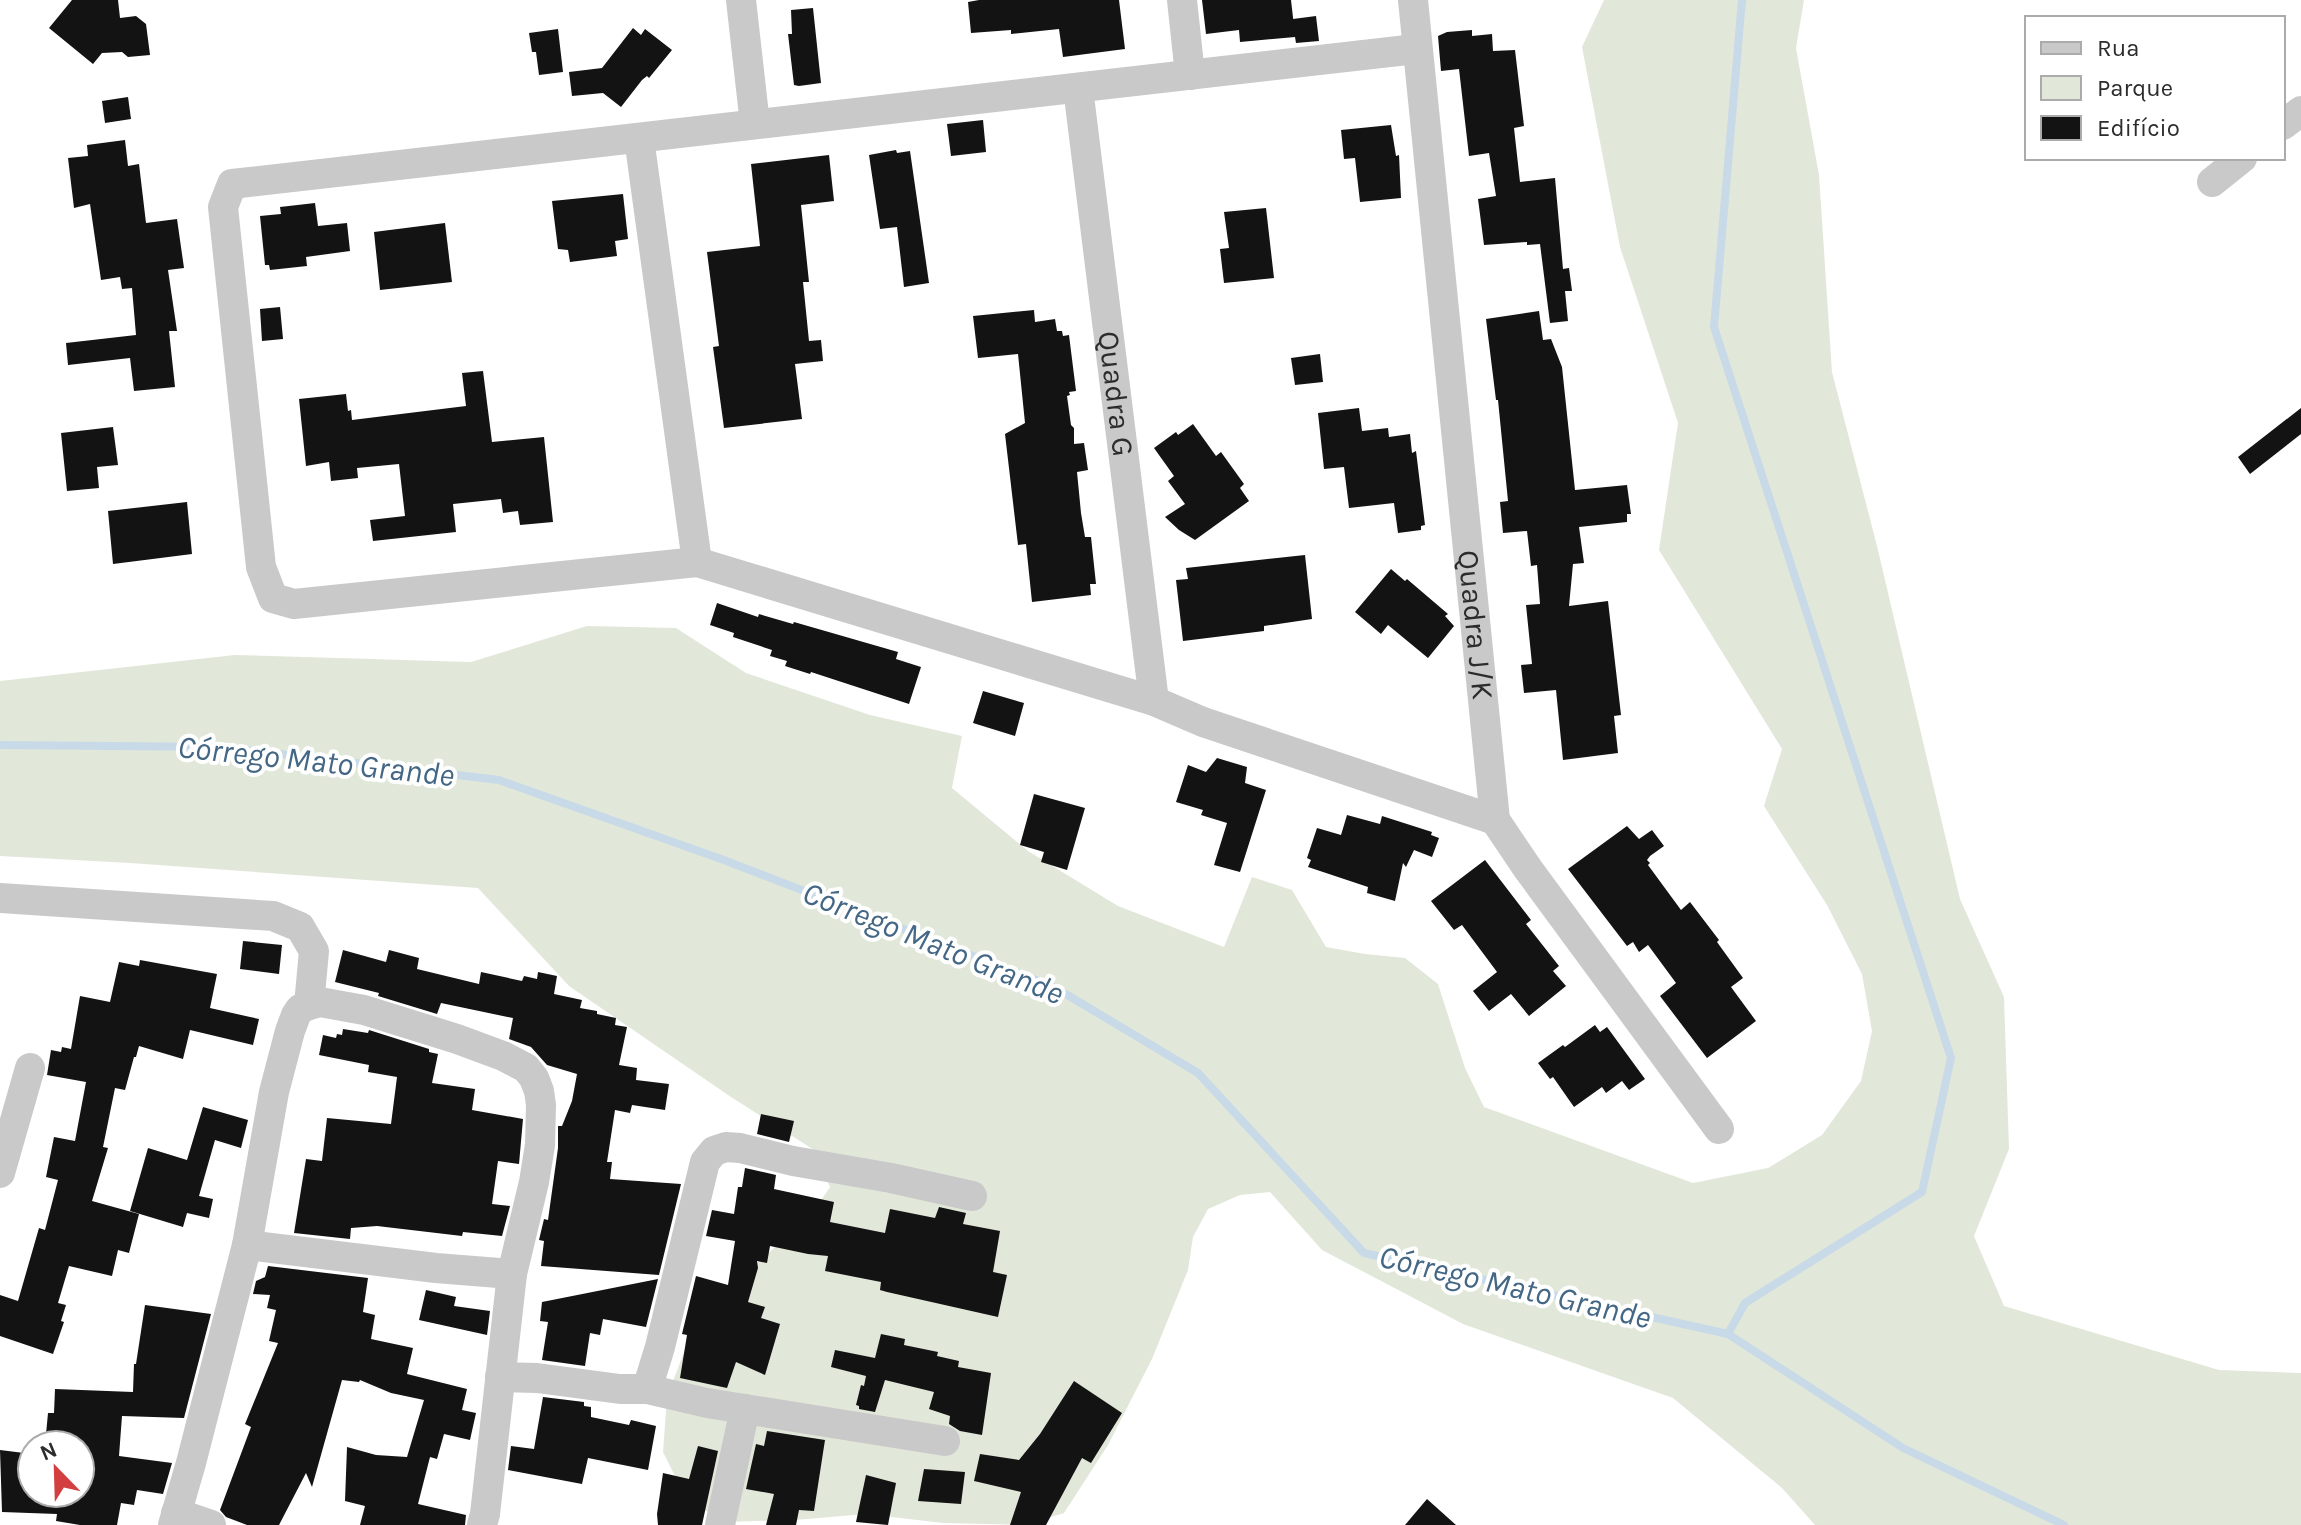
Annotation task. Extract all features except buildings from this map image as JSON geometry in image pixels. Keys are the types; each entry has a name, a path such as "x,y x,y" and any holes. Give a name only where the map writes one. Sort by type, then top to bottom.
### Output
{"street":[{"path":"741,0 755,124"},
{"path":"1182,0 1190,75"},
{"name":"Quadra J/K","path":"1413,0 1495,820 1719,1129"},
{"path":"1416,49 232,184 223,207 261,567 273,598 294,604 697,562 1154,701 1203,722 1495,820"},
{"name":"Quadra G","path":"1078,88 1154,701"},
{"path":"2285,123 2301,111"},
{"path":"639,138 697,562"},
{"path":"2212,182 2240,160"},
{"path":"0,898 273,916 300,927 314,951 309,1005"},
{"path":"211,1525 175,1519 247,1245 274,1092 296,1015 300,1009 320,1002 364,1010 503,1056 526,1068 539,1091 540,1145 512,1274 482,1525"},
{"path":"0,1173 30,1068"},
{"path":"647,1389 664,1334 705,1162 714,1151 726,1147 740,1148 972,1196"},
{"path":"247,1245 512,1274"},
{"path":"500,1377 647,1389 745,1409 945,1441"},
{"path":"720,1525 745,1409"}],"green space":[{"path":"1604,0 1804,0 1796,48 1819,175 1832,372 1877,546 1960,899 2004,997 2009,1149 1974,1236 2004,1306 2219,1370 2301,1373 2301,1525 1815,1525 1782,1488 1673,1398 1463,1324 1322,1250 1270,1192 1240,1195 1208,1209 1193,1237 1188,1270 1152,1359 1108,1445 1064,1513 1025,1525 943,1523 866,1514 722,1522 685,1496 663,1452 667,1397 689,1339 743,1275 810,1217 830,1187 814,1150 569,986 478,888 0,856 0,681 235,655 471,662 587,626 676,628 746,673 870,715 962,736 952,788 1028,851 1118,906 1224,947 1252,877 1292,890 1326,947 1405,958 1438,984 1465,1068 1484,1107 1693,1183 1768,1168 1822,1135 1861,1081 1872,1031 1862,974 1827,905 1764,806 1782,749 1659,550 1678,423 1620,247 1582,47"}],"waterway":[{"path":"1728,1334 1745,1303 1922,1192 1951,1058 1714,327 1742,0"},
{"name":"Córrego Mato Grande","path":"0,745 221,747 499,780 721,859 1054,987 1198,1073 1364,1253 1728,1334 1903,1448 2064,1525"}]}
